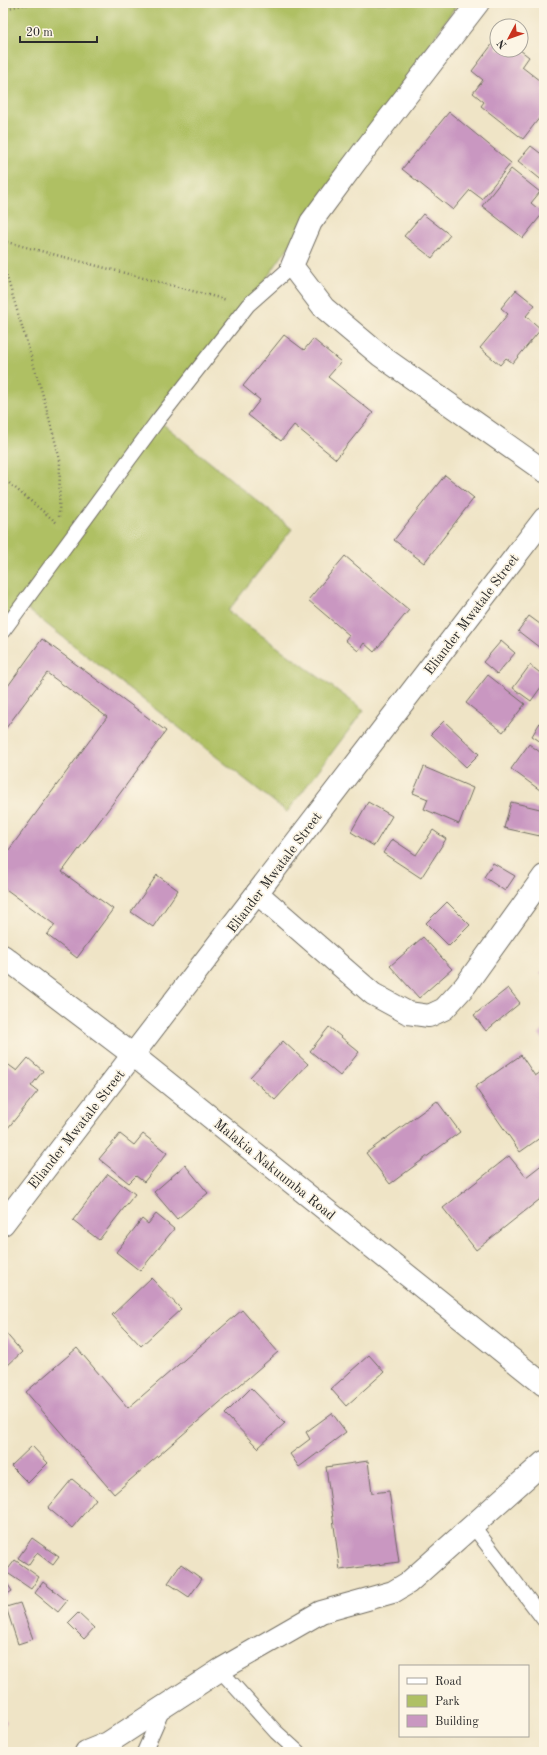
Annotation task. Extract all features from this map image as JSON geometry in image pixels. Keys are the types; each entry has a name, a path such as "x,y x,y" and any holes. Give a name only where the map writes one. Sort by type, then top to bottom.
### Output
{"street":[{"path":"478,3 311,222 292,266 324,308 381,356 544,471"},
{"name":"Eliander Mwatale Street","path":"3,1224 544,519"},
{"path":"258,893 373,994 408,1013 429,1016 444,1009 465,986 544,876"},
{"name":"Malakia Nakuumba Road","path":"3,956 133,1055 544,1385"},
{"path":"86,1752 108,1743 220,1670 321,1612 393,1592 408,1583 544,1462"}],"lane":[{"path":"3,631 158,420 248,305 292,266"},
{"path":"472,1526 544,1620"},
{"path":"220,1670 276,1732 298,1752"},
{"path":"144,1752 163,1708"}],"path":[{"path":"3,8 32,3"},
{"path":"3,241 248,305"},
{"path":"3,264 38,377 60,460 58,524 3,478"}],"green space":[{"path":"3,3 458,3 248,305 158,420 292,529 228,611 364,710 287,812 22,605 3,630"}],"building":[{"path":"489,49 489,58 528,58 522,67 544,84 544,112 523,139 481,106 484,102 473,93 483,80 472,71"},
{"path":"449,112 511,163 482,199 470,190 453,210 402,169"},
{"path":"531,146 544,156 544,182 518,161"},
{"path":"511,169 540,192 531,203 543,213 523,238 482,206"},
{"path":"423,214 450,235 432,258 404,236"},
{"path":"516,290 535,305 526,316 541,329 513,363 506,358 500,365 480,348 508,314 501,308"},
{"path":"284,335 304,350 313,339 341,362 328,377 373,413 336,459 294,425 281,441 248,415 260,400 243,386"},
{"path":"445,475 474,498 424,563 394,540"},
{"path":"345,556 409,610 374,652 364,643 358,651 345,640 349,635 308,600"},
{"path":"529,616 544,627 544,651 518,631"},
{"path":"42,639 166,731 62,872 113,909 77,958 47,935 55,925 3,887 3,858 107,717 47,673 3,732 3,693"},
{"path":"501,641 515,653 497,674 483,662"},
{"path":"530,665 544,676 544,683 531,701 513,688"},
{"path":"488,675 525,704 503,732 466,703"},
{"path":"544,716 544,744 532,736"},
{"path":"444,721 479,754 466,767 431,734"},
{"path":"529,744 544,755 544,793 511,769"},
{"path":"424,767 473,788 459,824 424,809 428,799 413,793"},
{"path":"368,802 392,816 374,846 351,832"},
{"path":"511,802 544,810 540,836 504,828"},
{"path":"433,830 446,839 421,878 383,853 392,839 416,855"},
{"path":"493,863 515,876 505,891 484,877"},
{"path":"157,875 178,890 153,927 131,912"},
{"path":"447,902 470,925 449,946 426,923"},
{"path":"423,937 452,969 419,998 390,966"},
{"path":"544,970 544,978 540,973"},
{"path":"508,988 520,1003 486,1031 474,1015"},
{"path":"329,1027 359,1052 340,1076 310,1051"},
{"path":"544,1030 544,1041 539,1034"},
{"path":"283,1041 308,1064 275,1100 250,1077"},
{"path":"521,1055 535,1076 544,1070 544,1135 520,1152 475,1087"},
{"path":"28,1058 43,1071 31,1086 38,1091 3,1134 3,1067 6,1063 17,1071"},
{"path":"437,1101 460,1132 390,1184 366,1153"},
{"path":"120,1134 134,1145 143,1134 167,1153 144,1182 136,1176 129,1183 99,1159"},
{"path":"509,1156 526,1177 544,1163 544,1196 476,1250 443,1208"},
{"path":"185,1165 208,1193 177,1219 154,1192"},
{"path":"108,1174 135,1194 99,1240 73,1220"},
{"path":"156,1214 174,1229 140,1271 116,1252 142,1219 148,1224"},
{"path":"151,1278 181,1309 141,1346 112,1315"},
{"path":"242,1310 278,1352 114,1494 26,1392 77,1348 128,1408"},
{"path":"3,1330 22,1352 7,1366 3,1362"},
{"path":"369,1355 384,1372 346,1406 331,1389"},
{"path":"251,1388 285,1423 258,1448 225,1414"},
{"path":"332,1413 346,1432 299,1467 290,1454 310,1439 306,1432"},
{"path":"32,1446 48,1463 28,1483 11,1466"},
{"path":"368,1461 372,1493 389,1491 399,1562 340,1570 326,1467"},
{"path":"72,1479 96,1499 72,1528 48,1508"},
{"path":"32,1538 59,1557 53,1565 37,1553 29,1565 18,1558"},
{"path":"15,1560 39,1577 31,1589 6,1572"},
{"path":"181,1564 202,1579 189,1597 168,1583"},
{"path":"3,1577 12,1591 3,1597"},
{"path":"43,1582 67,1601 58,1612 35,1593"},
{"path":"20,1603 33,1639 18,1644 6,1607"},
{"path":"78,1613 94,1628 84,1639 68,1623"},
{"path":"3,1715 6,1723 3,1725"}]}
